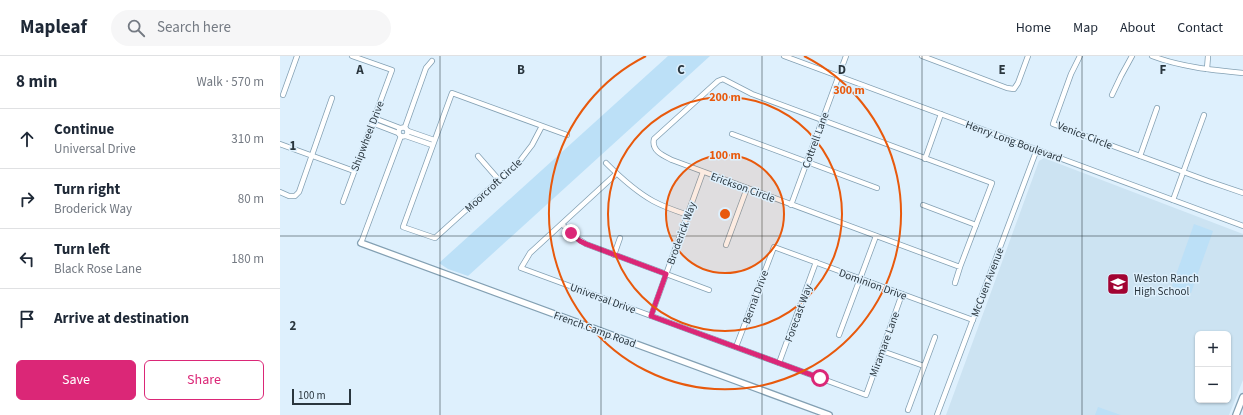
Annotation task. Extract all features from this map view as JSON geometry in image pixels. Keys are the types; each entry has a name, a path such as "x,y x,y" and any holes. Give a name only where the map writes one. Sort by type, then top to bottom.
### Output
{"street":[{"path":"283,95 297,56"},
{"name":"Shipwheel Drive","path":"343,202 392,70 352,56"},
{"name":"Henry Long Boulevard","path":"784,56 1243,226"},
{"name":"Cottrell Lane","path":"791,204 846,56"},
{"path":"922,56 1007,88 1014,89 1018,83 1028,56"},
{"name":"Venice Circle","path":"1080,56 1071,74 1053,124 1243,193"},
{"path":"1112,95 1132,56"},
{"path":"1152,56 1180,65 1243,73"},
{"path":"1207,69 1208,56"},
{"path":"361,243 426,68 432,61"},
{"name":"Erickson Circle","path":"723,79 746,92 925,159 992,183 960,267 665,157 656,149 653,143 662,132 718,81 723,79"},
{"name":"Moorcroft Circle","path":"452,93 542,126 525,154 499,180 435,238 402,227 452,93"},
{"path":"280,192 289,196 295,196 299,192 332,98"},
{"path":"1140,156 1157,108"},
{"path":"925,159 941,114"},
{"path":"1173,200 1204,115"},
{"path":"373,121 433,143"},
{"path":"542,126 567,135"},
{"path":"732,134 877,188"},
{"path":"280,144 354,171"},
{"name":"McCuen Avenue","path":"937,415 1037,149"},
{"path":"478,156 499,180"},
{"path":"606,163 616,174 648,198 663,206 688,215"},
{"name":"Broderick Way","path":"651,316 703,172"},
{"path":"616,174 562,224 580,241 709,290"},
{"path":"726,245 747,188"},
{"path":"922,206 976,225"},
{"name":"Universal Drive","path":"562,224 530,253 521,268 866,395"},
{"path":"839,335 876,236"},
{"path":"614,255 620,238"},
{"name":"French Camp Road","path":"361,243 830,415"},
{"name":"Dominion Drive","path":"774,247 972,320"},
{"name":"Bernal Drive","path":"736,347 774,247"},
{"name":"Forecast Way","path":"780,363 816,262"},
{"path":"955,283 960,267"},
{"name":"Miramare Lane","path":"866,395 902,294"},
{"path":"908,410 935,337"},
{"path":"882,350 924,366"},
{"path":"1236,415 1243,397"}],"shaded area":[{"path":"668,56 710,56 468,276 448,269 439,263"},
{"name":"Weston Ranch High School","path":"1044,158 1243,234 1243,380 1229,415 946,415 1039,161"},
{"path":"1194,224 1213,231 1191,293 1172,286"},
{"path":"1098,407 1121,415 1095,415"}],"place":[{"name":"Weston Ranch High School","path":"1118,284"}],"route":[{"path":"571,233 586,244 666,274 651,316 820,378"}]}
